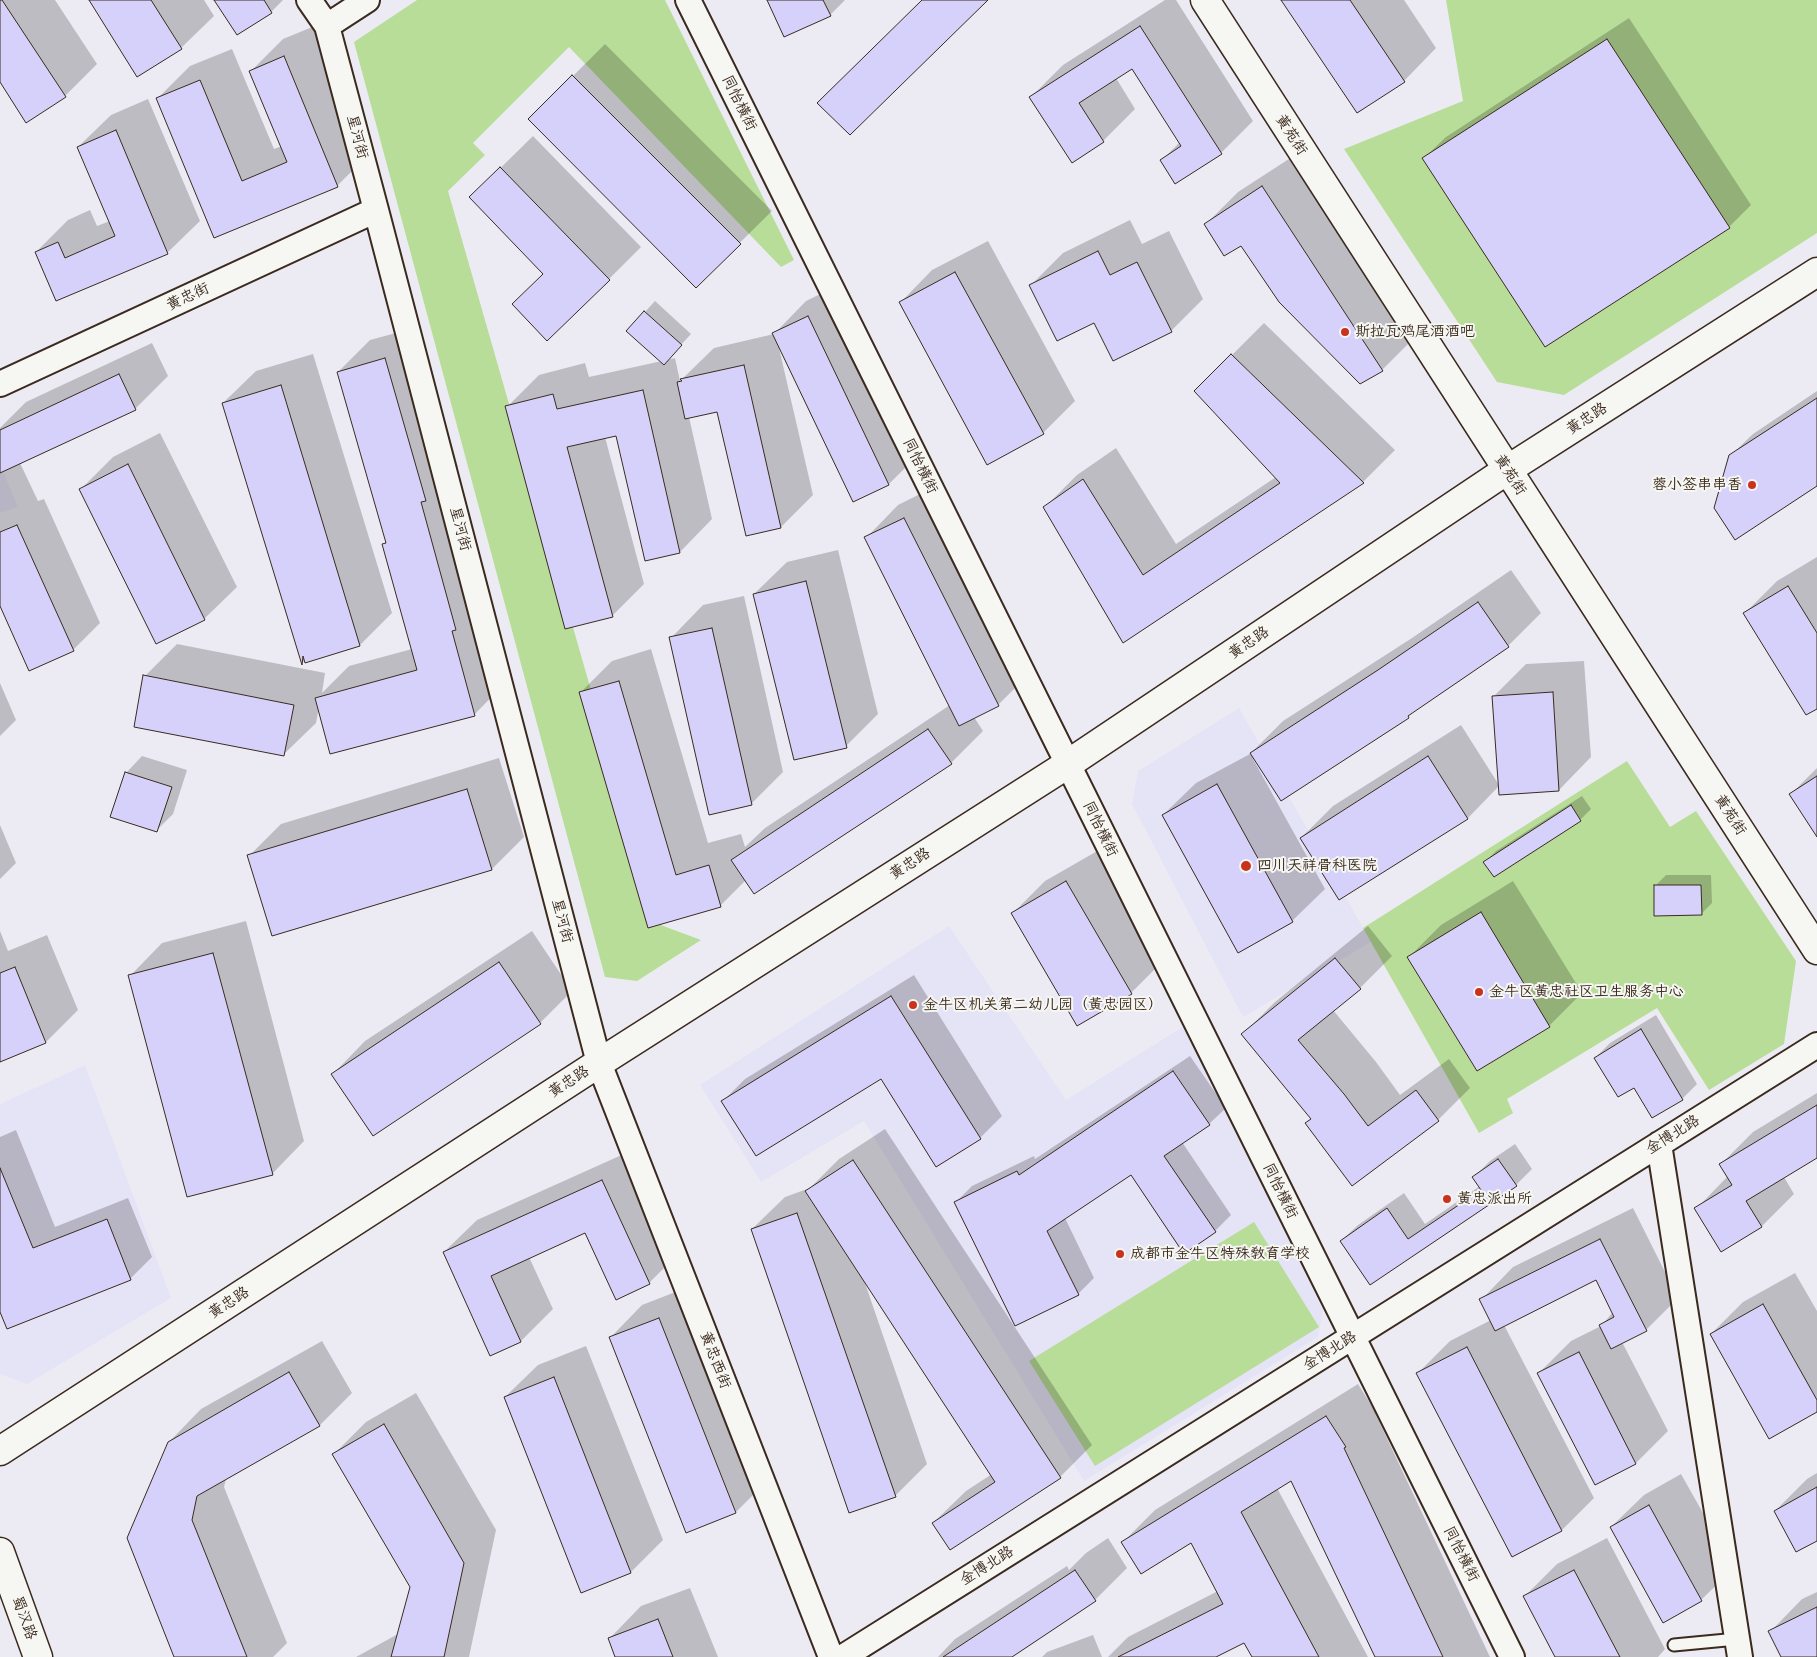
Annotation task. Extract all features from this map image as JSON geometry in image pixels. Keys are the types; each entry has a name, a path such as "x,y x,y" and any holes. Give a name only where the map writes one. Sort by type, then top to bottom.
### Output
{"street":[{"name":"星河街","path":"310,0 327,26 599,1063"},
{"path":"327,26 367,0"},
{"name":"同怡横街","path":"688,0 1512,1657"},
{"name":"黄苑街","path":"1205,0 1817,950"},
{"name":"黄忠街","path":"0,384 376,210"},
{"name":"黄忠路","path":"0,1451 599,1063 1068,764 1507,470 1817,272"},
{"name":"金博北路","path":"843,1657 1817,1044"},
{"name":"黄忠西街","path":"599,1063 831,1657"},
{"path":"1658,1144 1739,1648"},
{"name":"蜀汉路","path":"0,1552 38,1657"}],"lane":[{"path":"1674,1645 1739,1648"}],"shaded area":[{"path":"0,464 18,507 0,513"},
{"name":"四川天祥骨科医院","path":"1239,708 1371,942 1243,1017 1132,804 1138,771"},
{"name":"成都市金牛区特殊教育学校","path":"949,926 1066,1100 1184,1026 1323,1310 1318,1337 1084,1481 864,1121 761,1182 700,1085"},
{"path":"85,1065 171,1298 27,1384 0,1374 0,1104"}],"green space":[{"path":"417,0 665,0 794,260 781,267 569,47 473,143 485,155 448,191 658,924 701,940 637,981 605,977 354,42"},
{"path":"1446,0 1817,0 1817,233 1564,395 1497,382 1344,149 1463,101"},
{"path":"1627,761 1670,827 1696,811 1796,961 1784,1044 1709,1090 1657,1008 1507,1099 1513,1113 1479,1133 1363,928"},
{"path":"1254,1222 1319,1327 1095,1466 1029,1361"}],"building":[{"path":"0,0 2,0 66,97 26,123 0,82"},
{"path":"89,0 151,0 182,49 137,77"},
{"path":"214,0 264,0 272,13 237,35"},
{"path":"767,0 823,0 831,16 784,37"},
{"path":"922,0 988,0 850,135 817,103"},
{"path":"1281,0 1350,0 1405,82 1357,113"},
{"path":"1140,26 1222,154 1175,184 1160,160 1181,146 1132,69 1079,103 1104,142 1072,163 1029,97"},
{"path":"1607,39 1730,228 1545,347 1422,158"},
{"path":"284,56 338,187 214,238 156,98 200,80 242,181 287,162 249,71"},
{"path":"572,75 741,244 696,288 528,119"},
{"path":"116,130 168,254 56,301 35,252 58,242 65,258 115,236 77,147"},
{"path":"500,167 610,280 547,341 512,304 543,274 469,197"},
{"path":"1262,186 1383,371 1360,384 1279,302 1241,246 1224,256 1204,224"},
{"path":"1098,251 1110,275 1137,262 1172,332 1113,361 1094,323 1057,341 1029,285"},
{"path":"955,272 1044,434 987,465 899,302"},
{"path":"644,311 682,345 664,365 626,331"},
{"path":"808,316 889,485 853,502 772,333"},
{"path":"1231,354 1364,483 1123,643 1043,507 1083,479 1143,575 1280,483 1194,391"},
{"path":"385,358 426,501 421,502 456,630 452,631 475,716 330,754 315,698 417,670 382,544 386,543 337,372"},
{"path":"744,365 781,528 746,536 717,412 685,419 677,382 682,381 680,379"},
{"path":"119,374 136,410 0,473 0,430"},
{"path":"281,385 360,646 305,663 303,656 302,665 222,403"},
{"path":"643,390 680,553 645,561 616,436 567,447 613,617 565,629 505,406 553,394 557,409"},
{"path":"1817,398 1817,486 1735,540 1714,508 1729,455"},
{"path":"128,464 205,620 156,644 79,489"},
{"path":"904,518 999,706 959,726 864,537"},
{"path":"17,525 74,651 29,671 0,606 0,532"},
{"path":"806,581 847,748 794,760 753,594"},
{"path":"1788,586 1817,633 1817,709 1806,715 1743,613"},
{"path":"1478,602 1509,647 1408,716 1409,718 1281,801 1250,753"},
{"path":"712,628 752,805 709,815 669,637"},
{"path":"143,675 294,705 284,756 134,727"},
{"path":"619,681 676,875 709,865 721,907 648,928 579,692"},
{"path":"1553,692 1559,791 1499,795 1492,696"},
{"path":"928,729 952,764 754,894 731,860"},
{"path":"1428,756 1468,819 1339,900 1300,838"},
{"path":"125,772 172,787 157,832 110,817"},
{"path":"1817,776 1817,837 1789,794"},
{"path":"1217,784 1293,922 1238,953 1162,815"},
{"path":"467,789 492,870 272,936 247,855"},
{"path":"1571,805 1581,821 1494,877 1483,862"},
{"path":"1066,881 1132,994 1077,1026 1011,913"},
{"path":"1654,885 1701,885 1702,915 1654,916"},
{"name":"金牛区黄忠社区卫生服务中心","path":"1481,912 1550,1027 1477,1071 1407,957"},
{"path":"213,953 273,1175 187,1197 128,975"},
{"path":"1335,958 1361,989 1298,1040 1344,1094 1368,1126 1416,1090 1439,1121 1352,1186 1305,1123 1311,1119 1241,1034"},
{"path":"499,962 541,1024 373,1136 331,1074"},
{"path":"15,967 46,1043 0,1062 0,973"},
{"path":"891,996 981,1139 936,1167 881,1079 756,1156 721,1101"},
{"path":"1641,1029 1683,1100 1652,1118 1634,1088 1618,1097 1594,1058"},
{"path":"1173,1071 1210,1125 1164,1156 1216,1232 1184,1254 1131,1175 1047,1231 1079,1295 1015,1326 954,1202 1017,1171 1019,1175"},
{"path":"1817,1105 1817,1158 1746,1201 1762,1227 1721,1252 1694,1208 1732,1185 1719,1164"},
{"path":"1498,1159 1517,1186 1370,1285 1340,1241 1387,1208 1408,1239 1481,1190 1472,1177"},
{"path":"853,1160 1061,1478 950,1550 932,1523 995,1482 805,1191"},
{"path":"0,1168 33,1248 107,1219 131,1280 7,1329 0,1312"},
{"path":"602,1180 650,1284 616,1300 585,1233 491,1276 521,1342 490,1356 443,1252"},
{"path":"797,1213 896,1497 849,1513 751,1229"},
{"path":"1600,1239 1647,1331 1611,1349 1599,1325 1614,1317 1596,1280 1495,1331 1479,1299"},
{"path":"1763,1304 1817,1400 1817,1412 1769,1439 1710,1334"},
{"path":"659,1318 736,1513 686,1533 609,1337"},
{"path":"1467,1347 1562,1531 1512,1557 1416,1373"},
{"path":"1579,1352 1636,1464 1595,1485 1537,1373"},
{"path":"289,1372 320,1426 197,1496 192,1520 247,1657 174,1657 127,1538 168,1442"},
{"path":"554,1377 631,1573 581,1593 504,1397"},
{"path":"1326,1416 1346,1447 1344,1448 1443,1657 1375,1657 1291,1481 1241,1512 1319,1657 1252,1657 1244,1643 1216,1657 1118,1657 1223,1604 1191,1543 1141,1574 1121,1542"},
{"path":"384,1424 464,1563 444,1657 391,1657 410,1587 332,1454"},
{"path":"1817,1487 1817,1541 1796,1552 1774,1511"},
{"path":"1649,1505 1702,1601 1663,1623 1610,1527"},
{"path":"1075,1570 1096,1601 1012,1657 943,1657"},
{"path":"1574,1570 1620,1657 1555,1657 1523,1596"},
{"path":"1817,1607 1817,1657 1781,1657 1768,1631"},
{"path":"658,1619 673,1657 615,1657 608,1638"}],"place":[{"name":"斯拉瓦鸡尾酒酒吧","path":"1345,332"},
{"name":"蓉小签串串香","path":"1752,485"},
{"name":"四川天祥骨科医院","path":"1246,866"},
{"name":"金牛区黄忠社区卫生服务中心","path":"1479,992"},
{"name":"金牛区机关第二幼儿园（黄忠园区）","path":"913,1005"},
{"name":"黄忠派出所","path":"1447,1199"},
{"name":"成都市金牛区特殊教育学校","path":"1120,1254"}]}
